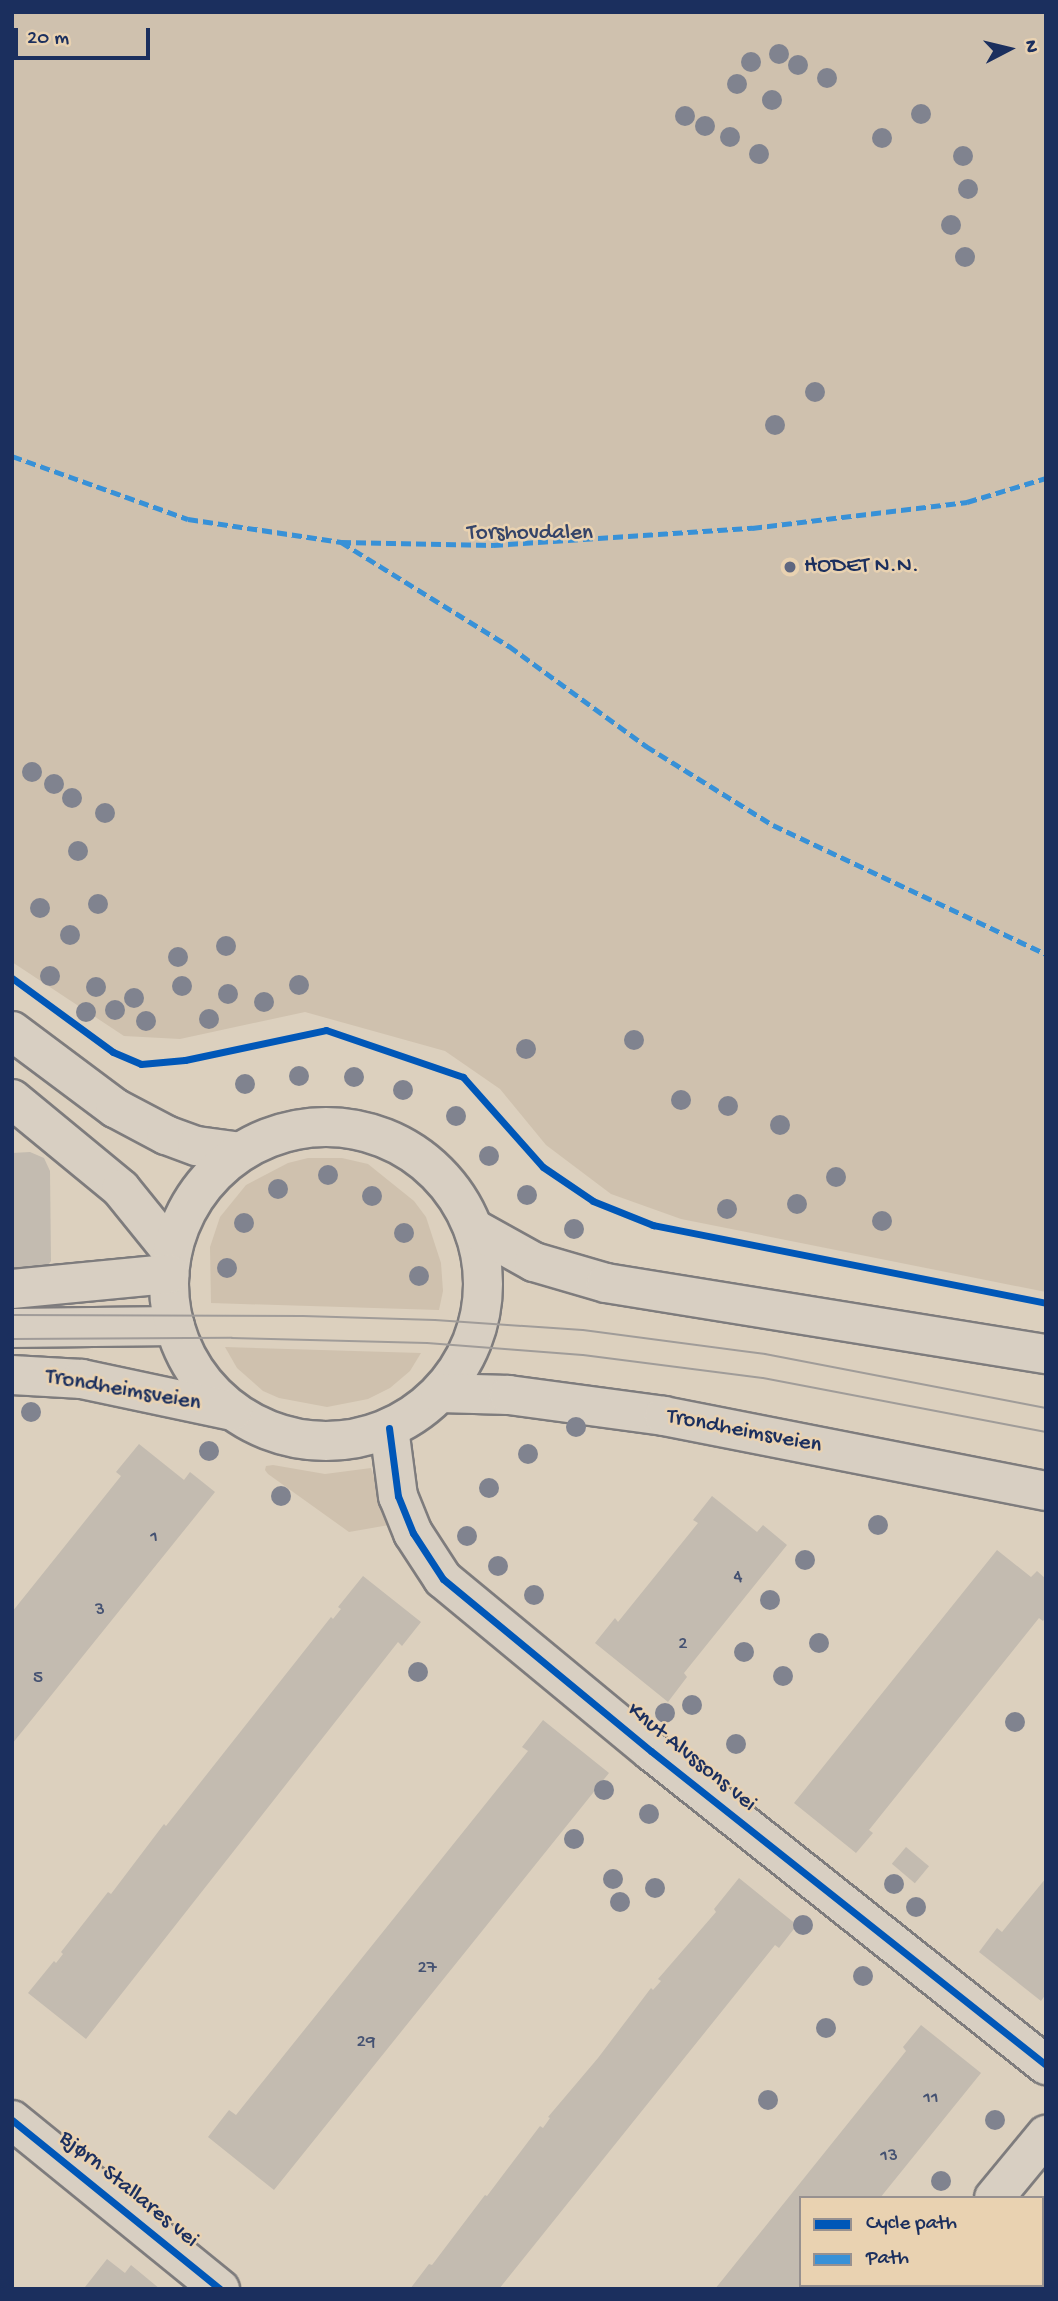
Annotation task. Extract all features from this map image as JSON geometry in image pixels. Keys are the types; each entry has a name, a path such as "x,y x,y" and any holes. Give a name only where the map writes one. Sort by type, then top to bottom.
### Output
{"main road":[{"path":"12,1031 115,1108 166,1135 197,1146 240,1152"},
{"path":"12,1099 121,1189 171,1263"},
{"path":"347,1128 374,1134 400,1145 444,1180 473,1228 481,1259 481,1308 474,1323 471,1346 440,1393 424,1407 389,1428 349,1439 309,1440 282,1435 233,1411 212,1393 187,1358 175,1326 171,1263 182,1222 196,1195 216,1172 240,1152 264,1139 292,1130 347,1128"},
{"path":"473,1228 534,1262 606,1283 1046,1354"},
{"path":"12,1289 171,1263"},
{"path":"12,1328 175,1326"},
{"name":"Trondheimsveien","path":"12,1375 82,1379 233,1411"},
{"name":"Trondheimsveien","path":"440,1393 509,1395 664,1416 1046,1491"},
{"name":"Knut Alvssons vei","path":"389,1428 398,1496 414,1533 443,1579 651,1751 1046,2065"},
{"name":"Bjørn Stallares vei","path":"12,2120 220,2289"},
{"path":"996,2196 1046,2135"}],"green space":[{"name":"Torshovdalen","path":"12,12 1046,12 1046,1292 681,1219 611,1194 546,1145 500,1089 445,1051 305,1012 180,1039 124,1036 12,962"},
{"path":"308,1158 342,1158 368,1164 414,1201 426,1217 441,1263 443,1291 439,1310 211,1303 210,1247 220,1217 246,1185 288,1163"},
{"path":"225,1347 421,1353 410,1371 390,1388 368,1399 327,1407 279,1398 263,1391 237,1368"},
{"path":"266,1466 325,1474 371,1468 389,1525 349,1532 268,1474"}],"building":[{"path":"30,1152 44,1158 50,1171 51,1261 46,1268 12,1274 12,1153"},
{"path":"139,1444 184,1480 190,1472 215,1492 12,1744 12,1612 121,1476 116,1472"},
{"path":"712,1496 757,1532 763,1525 787,1545 684,1673 687,1677 668,1702 595,1643 615,1618 618,1622 698,1523 693,1520"},
{"path":"997,1550 1031,1577 1037,1571 1046,1579 1046,1617 1043,1621 1039,1618 869,1830 873,1833 856,1853 794,1803"},
{"path":"363,1576 421,1622 402,1646 398,1642 86,2039 28,1993 54,1961 56,1963 63,1954 61,1952 108,1892 111,1894 331,1617 333,1619 341,1609 338,1607"},
{"path":"543,1720 609,1773 274,2190 208,2137 229,2110 236,2115 528,1751 522,1747"},
{"path":"906,1847 929,1866 915,1883 892,1864"},
{"path":"739,1878 797,1925 779,1948 775,1945 499,2289 410,2289 429,2264 432,2265 540,2126 543,2128 550,2118 548,2117 598,2058 651,1988 653,1990 661,1981 658,1979 716,1912 714,1909"},
{"path":"1046,1878 1046,1994 1041,2001 979,1952 997,1928 1002,1932"},
{"path":"921,2025 981,2073 882,2196 799,2196 799,2287 808,2287 807,2289 715,2289 906,2051 903,2047"},
{"path":"107,2259 125,2273 131,2265 160,2289 87,2289 85,2287"},
{"path":"1046,2261 1046,2289 1031,2289 1029,2287 1044,2287"}],"tram line":[{"path":"12,1315 303,1316 435,1320 583,1330 765,1354 1046,1408"},
{"path":"12,1339 232,1338 427,1343 583,1355 763,1378 1046,1432"}],"marked path":[{"path":"12,456 188,519 341,542 493,545 752,528 967,502 1046,478"},
{"path":"341,542 509,646 646,746 773,825 1046,954"}],"cycle path":[{"path":"12,978 113,1052 141,1064 185,1060 326,1030 463,1077 543,1167 593,1201 653,1225 1046,1303"},
{"path":"389,1428 398,1496 413,1533 443,1579 651,1751 1046,2065"},
{"path":"12,2120 220,2289"}],"place":[{"name":"HODET N.N.","path":"790,567"}]}
